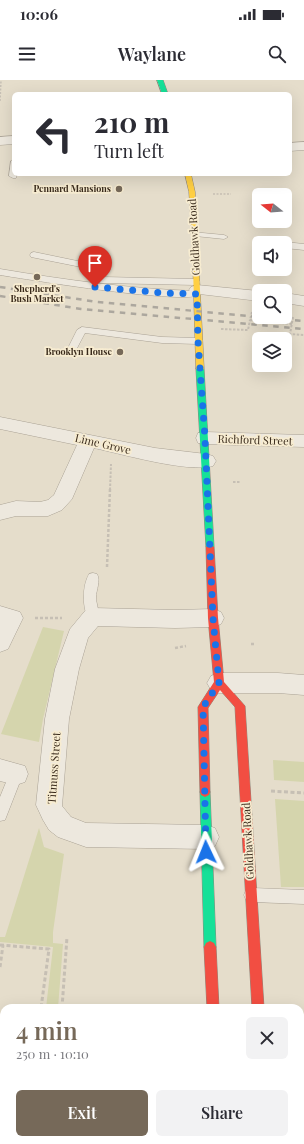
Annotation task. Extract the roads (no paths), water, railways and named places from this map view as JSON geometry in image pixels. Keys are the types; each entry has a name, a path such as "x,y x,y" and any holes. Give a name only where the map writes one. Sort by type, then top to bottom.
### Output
{"main road":[{"path":"160,80 164,92"},
{"name":"Goldhawk Road","path":"188,176 192,192 196,234 198,341 205,438 213,618 219,683 240,706 258,1004"},
{"path":"213,1004 206,837 203,707 219,683"}],"street":[{"path":"160,80 169,80"},
{"path":"0,141 12,140"},
{"path":"292,146 304,146"},
{"path":"197,288 252,295"},
{"path":"292,299 304,301"},
{"name":"Lime Grove","path":"0,423 164,457 206,461"},
{"name":"Richford Street","path":"205,438 250,440 262,438 304,442"},
{"path":"2,509 48,509 57,505 62,499 88,441"},
{"path":"0,643 6,616"},
{"path":"88,622 213,618"},
{"name":"Titmuss Street","path":"88,622 74,646 67,669 57,720 50,799 53,816 61,826 74,832 86,835 206,837"},
{"path":"219,683 304,684"}],"lane":[{"path":"196,234 224,237"},
{"path":"292,246 304,247"},
{"path":"34,255 84,265 101,280 197,288"},
{"path":"0,272 106,289 164,293 197,288"},
{"path":"72,350 82,330 162,340 198,341"},
{"path":"88,622 93,577"},
{"path":"0,815 8,772"},
{"path":"251,895 304,897"}],"railway":[{"path":"0,287 97,302 304,321"},
{"path":"0,296 81,309 304,329"}],"place":[{"name":"Pennard Mansions","path":"119,189"},
{"name":"Shepherd's Bush Market","path":"37,277"},
{"name":"Brooklyn House","path":"120,352"}]}
